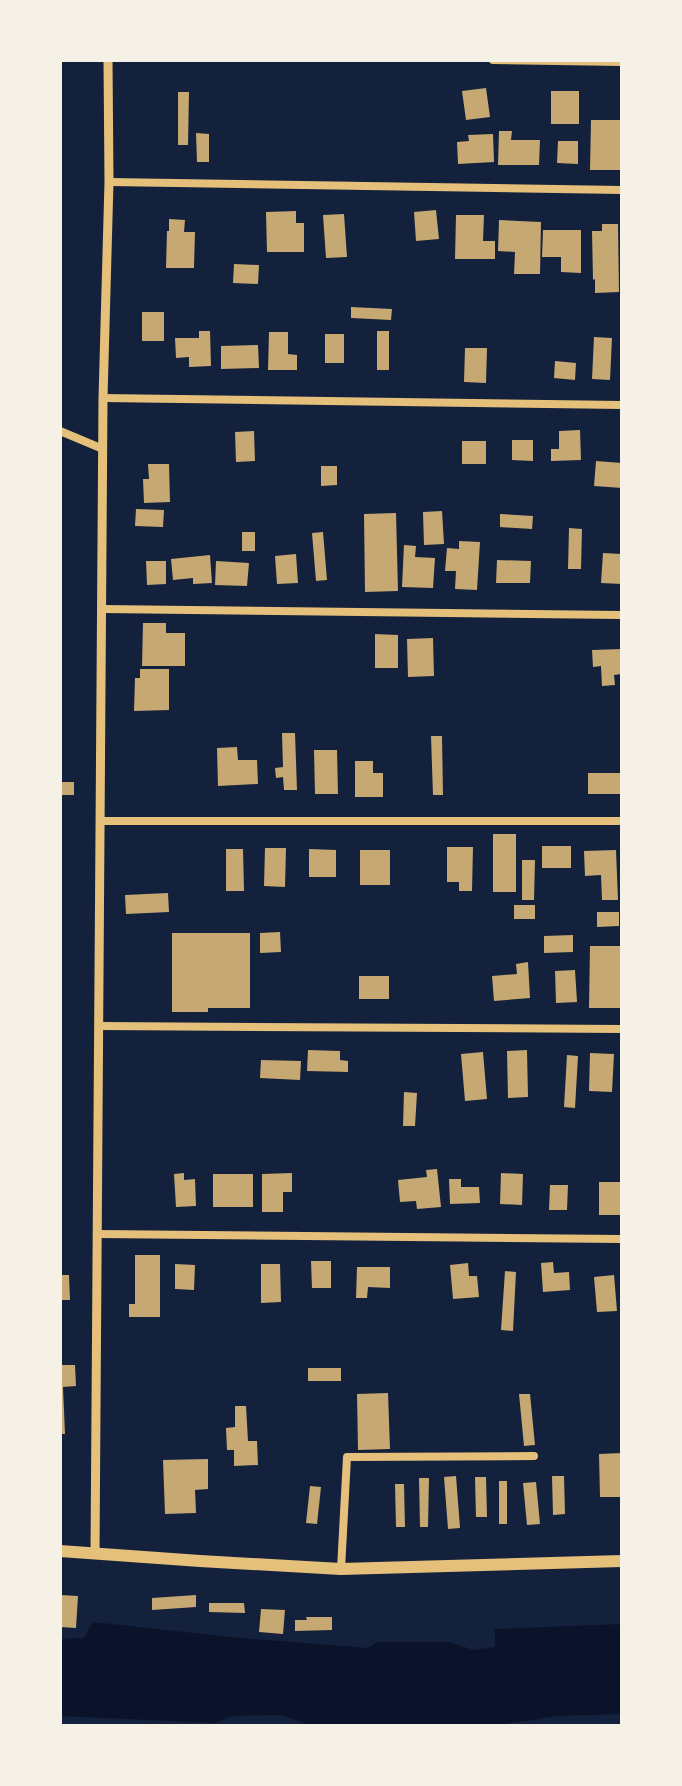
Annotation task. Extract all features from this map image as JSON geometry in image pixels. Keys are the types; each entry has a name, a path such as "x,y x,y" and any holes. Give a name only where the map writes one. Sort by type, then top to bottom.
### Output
{"main road":[{"path":"60,1551 341,1569 622,1561"}],"street":[{"path":"95,1554 108,60"},
{"path":"493,60 622,62"},
{"path":"109,182 622,190"},
{"path":"103,398 622,405"},
{"path":"60,431 103,449"},
{"path":"102,609 622,615"},
{"path":"101,821 622,821"},
{"path":"99,1026 622,1029"},
{"path":"97,1234 622,1239"},
{"path":"341,1569 347,1457 534,1456"}],"water":[{"path":"93,1622 368,1648 377,1642 450,1642 473,1650 495,1647 495,1629 622,1624 622,1714 557,1716 492,1726 376,1726 359,1723 352,1726 312,1726 281,1715 233,1716 215,1723 60,1716 60,1639 84,1638"}],"building":[{"path":"486,88 490,117 466,120 462,91"},
{"path":"551,91 579,91 579,124 551,124"},
{"path":"178,92 189,92 188,145 178,145"},
{"path":"591,120 622,120 622,170 590,170"},
{"path":"499,131 512,131 511,140 540,140 539,165 498,165"},
{"path":"196,133 209,134 209,162 197,162"},
{"path":"493,134 494,162 458,164 457,142 469,141 468,135"},
{"path":"558,141 578,141 578,164 557,163"},
{"path":"436,210 439,239 416,241 414,212"},
{"path":"296,211 296,223 304,223 304,252 267,252 266,212"},
{"path":"344,214 347,257 326,258 323,215"},
{"path":"456,215 484,215 483,241 495,241 495,259 455,259"},
{"path":"169,219 185,220 184,232 195,232 194,268 166,268"},
{"path":"499,220 541,222 540,274 514,274 515,252 498,251"},
{"path":"602,224 618,224 619,292 595,293 592,231 602,231"},
{"path":"543,230 581,230 581,273 561,272 561,257 542,257"},
{"path":"234,264 259,265 258,284 233,283"},
{"path":"351,307 392,309 391,320 351,318"},
{"path":"142,312 164,312 164,341 142,341"},
{"path":"199,331 210,331 211,366 189,367 189,357 176,358 175,338 199,338"},
{"path":"377,331 389,331 389,370 377,370"},
{"path":"269,332 288,332 288,354 297,355 297,370 268,370"},
{"path":"325,334 344,334 344,363 325,363"},
{"path":"594,337 612,338 610,380 592,379"},
{"path":"258,345 259,368 221,369 221,346"},
{"path":"465,348 487,348 486,383 464,382"},
{"path":"555,361 576,363 575,380 554,378"},
{"path":"580,430 581,460 551,461 551,449 559,449 559,431"},
{"path":"254,431 255,461 236,462 235,432"},
{"path":"512,440 533,440 533,461 512,460"},
{"path":"462,441 486,441 486,464 462,464"},
{"path":"596,461 622,463 622,488 594,486"},
{"path":"148,464 169,464 170,502 144,503 143,479 149,479"},
{"path":"321,466 337,466 337,485 321,486"},
{"path":"136,509 164,510 163,527 135,526"},
{"path":"442,511 444,544 424,545 423,512"},
{"path":"396,513 398,591 365,592 364,514"},
{"path":"500,514 533,516 532,529 500,527"},
{"path":"569,528 582,529 581,569 568,569"},
{"path":"242,532 255,532 255,551 242,551"},
{"path":"323,532 327,580 316,581 312,533"},
{"path":"459,541 480,542 477,590 455,589 456,571 445,571 447,548 459,549"},
{"path":"404,545 416,546 415,557 435,558 433,588 402,587"},
{"path":"603,553 622,554 622,584 601,583"},
{"path":"296,554 298,583 277,584 275,556"},
{"path":"210,555 212,583 193,584 193,578 173,580 171,559"},
{"path":"497,560 531,561 530,583 496,583"},
{"path":"146,561 166,561 166,584 147,585"},
{"path":"216,561 249,563 247,586 215,585"},
{"path":"143,623 166,623 166,633 185,633 185,666 142,666"},
{"path":"375,634 398,635 398,668 375,668"},
{"path":"433,638 434,676 408,677 407,639"},
{"path":"622,649 622,674 614,675 615,685 602,686 601,666 593,667 592,650"},
{"path":"140,669 169,669 169,710 134,711 135,678 140,678"},
{"path":"282,733 295,733 297,790 284,790 283,777 276,778 275,768 283,767"},
{"path":"431,736 442,736 443,795 433,795"},
{"path":"237,747 238,760 257,760 258,784 218,786 217,748"},
{"path":"314,750 337,750 338,794 315,794"},
{"path":"355,761 373,761 373,773 383,773 383,797 355,797"},
{"path":"588,773 622,773 622,794 588,794"},
{"path":"60,782 74,782 74,795 60,795"},
{"path":"493,834 516,834 516,892 493,892"},
{"path":"542,846 571,846 571,868 542,868"},
{"path":"447,847 473,847 472,891 459,891 459,882 447,882"},
{"path":"265,848 286,848 285,887 264,886"},
{"path":"226,849 243,849 244,891 226,891"},
{"path":"309,849 336,850 336,877 309,877"},
{"path":"360,850 390,850 390,885 360,885"},
{"path":"616,850 618,900 602,900 601,875 585,876 584,851"},
{"path":"522,860 535,860 534,900 522,900"},
{"path":"168,893 169,912 126,914 125,895"},
{"path":"514,905 535,905 535,919 514,919"},
{"path":"597,912 619,912 619,926 597,927"},
{"path":"280,932 281,952 260,953 260,933"},
{"path":"172,933 250,933 250,1008 172,1012"},
{"path":"573,935 573,952 544,953 544,936"},
{"path":"590,946 622,946 622,1008 589,1008"},
{"path":"528,962 530,998 494,1001 492,976 517,974 516,964"},
{"path":"575,970 577,1002 556,1003 555,971"},
{"path":"359,976 389,976 389,999 359,999"},
{"path":"308,1050 340,1051 340,1060 348,1061 348,1072 307,1071"},
{"path":"527,1050 528,1097 508,1098 507,1051"},
{"path":"483,1052 487,1099 465,1101 461,1054"},
{"path":"590,1053 614,1054 612,1092 589,1091"},
{"path":"567,1055 578,1056 575,1108 564,1107"},
{"path":"261,1060 301,1061 300,1080 260,1078"},
{"path":"404,1092 417,1093 415,1126 403,1126"},
{"path":"437,1169 441,1207 417,1209 416,1201 400,1202 398,1180 427,1177 426,1170"},
{"path":"184,1173 184,1180 195,1179 196,1206 176,1207 174,1174"},
{"path":"292,1173 292,1192 283,1192 283,1212 262,1212 262,1174"},
{"path":"501,1173 523,1174 522,1205 500,1204"},
{"path":"213,1174 253,1174 253,1207 213,1207"},
{"path":"449,1179 461,1179 461,1187 479,1187 480,1203 450,1204"},
{"path":"599,1182 620,1182 620,1215 599,1215"},
{"path":"550,1185 568,1185 567,1210 549,1210"},
{"path":"135,1255 160,1255 160,1317 129,1317 129,1304 135,1304"},
{"path":"311,1261 331,1261 331,1288 312,1288"},
{"path":"553,1262 554,1273 569,1272 570,1290 543,1292 541,1263"},
{"path":"468,1263 469,1276 477,1276 479,1297 453,1299 450,1265"},
{"path":"175,1264 195,1265 194,1290 175,1289"},
{"path":"261,1264 280,1264 281,1302 261,1303"},
{"path":"357,1267 390,1267 390,1288 368,1287 367,1298 356,1298"},
{"path":"505,1271 516,1272 513,1331 501,1330"},
{"path":"60,1275 69,1275 70,1300 60,1300"},
{"path":"614,1275 617,1311 597,1312 594,1277"},
{"path":"60,1365 75,1365 76,1386 63,1387 65,1434 60,1434"},
{"path":"308,1368 341,1368 341,1381 308,1381"},
{"path":"388,1393 390,1449 358,1450 357,1394"},
{"path":"519,1394 530,1394 535,1445 524,1446"},
{"path":"235,1406 246,1406 248,1441 257,1441 258,1465 234,1466 234,1450 227,1450 226,1428 235,1427"},
{"path":"622,1453 622,1497 600,1497 599,1454"},
{"path":"208,1459 208,1489 195,1490 196,1513 165,1514 163,1460"},
{"path":"456,1476 460,1528 448,1529 444,1477"},
{"path":"552,1476 564,1476 565,1514 553,1515"},
{"path":"475,1477 486,1477 487,1517 476,1517"},
{"path":"419,1478 429,1478 428,1527 420,1527"},
{"path":"499,1481 507,1481 507,1524 499,1524"},
{"path":"536,1482 540,1524 527,1525 523,1483"},
{"path":"395,1484 404,1484 405,1527 396,1527"},
{"path":"310,1486 321,1487 317,1524 306,1523"},
{"path":"60,1595 78,1596 76,1628 60,1627"},
{"path":"196,1595 196,1607 152,1610 152,1598"},
{"path":"209,1603 244,1603 245,1613 209,1612"},
{"path":"261,1609 285,1610 283,1634 259,1632"},
{"path":"306,1617 332,1617 332,1630 295,1631 295,1620 307,1620"}]}
